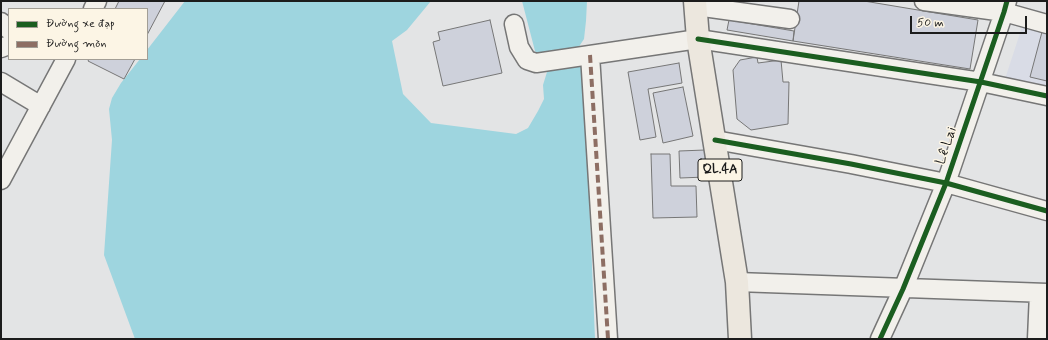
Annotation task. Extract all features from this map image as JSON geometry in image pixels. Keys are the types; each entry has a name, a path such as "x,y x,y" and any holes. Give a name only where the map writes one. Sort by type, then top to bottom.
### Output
{"main road":[{"name":"QL.4A","path":"696,4 698,39 737,282 740,339"}],"street":[{"path":"924,1 1006,7 1047,24"},
{"path":"696,4 790,19"},
{"name":"Lê Lai","path":"880,339 946,183 1006,7"},
{"path":"514,24 519,47 527,60 536,63 698,39 981,82 1047,96"},
{"path":"590,56 608,339"},
{"path":"1,180 41,106 60,61"},
{"path":"1,82 41,106"},
{"path":"715,140 844,162 946,183 1047,210"},
{"path":"737,282 1043,293 1037,339"}],"shaded area":[{"path":"1022,27 1047,33 1047,88 1005,79"}],"water":[{"path":"185,1 431,1 407,30 392,41 403,94 431,123 516,134 528,128 544,99 543,85 547,72 574,62 587,62 587,144 595,339 135,339 104,255 112,140 109,109 112,98 121,83 139,60 148,60 148,49"},
{"path":"522,1 587,1 584,39 578,48 538,54 535,51"}],"building":[{"path":"119,1 165,1 148,33 148,8 116,8"},
{"path":"799,1 864,1 978,20 970,69 793,41"},
{"path":"490,20 502,73 443,86 433,42 440,40 438,32"},
{"path":"729,20 794,31 793,41 727,30"},
{"path":"1042,32 1047,33 1047,81 1030,77"},
{"path":"757,57 758,63 781,60 783,82 789,82 788,124 751,130 737,119 733,70 740,60"},
{"path":"88,60 134,60 124,79"},
{"path":"679,63 682,83 648,89 656,137 640,140 628,72"},
{"path":"683,87 693,136 663,143 653,93"},
{"path":"705,150 706,177 680,178 679,151"},
{"path":"651,154 670,154 671,186 696,186 697,217 653,218"}],"marked path":[{"path":"590,55 608,339"}],"cycle path":[{"path":"880,339 903,289 946,183 1007,1"},
{"path":"698,39 981,82 1047,96"},
{"path":"715,140 851,164 946,183 1047,211"}]}
